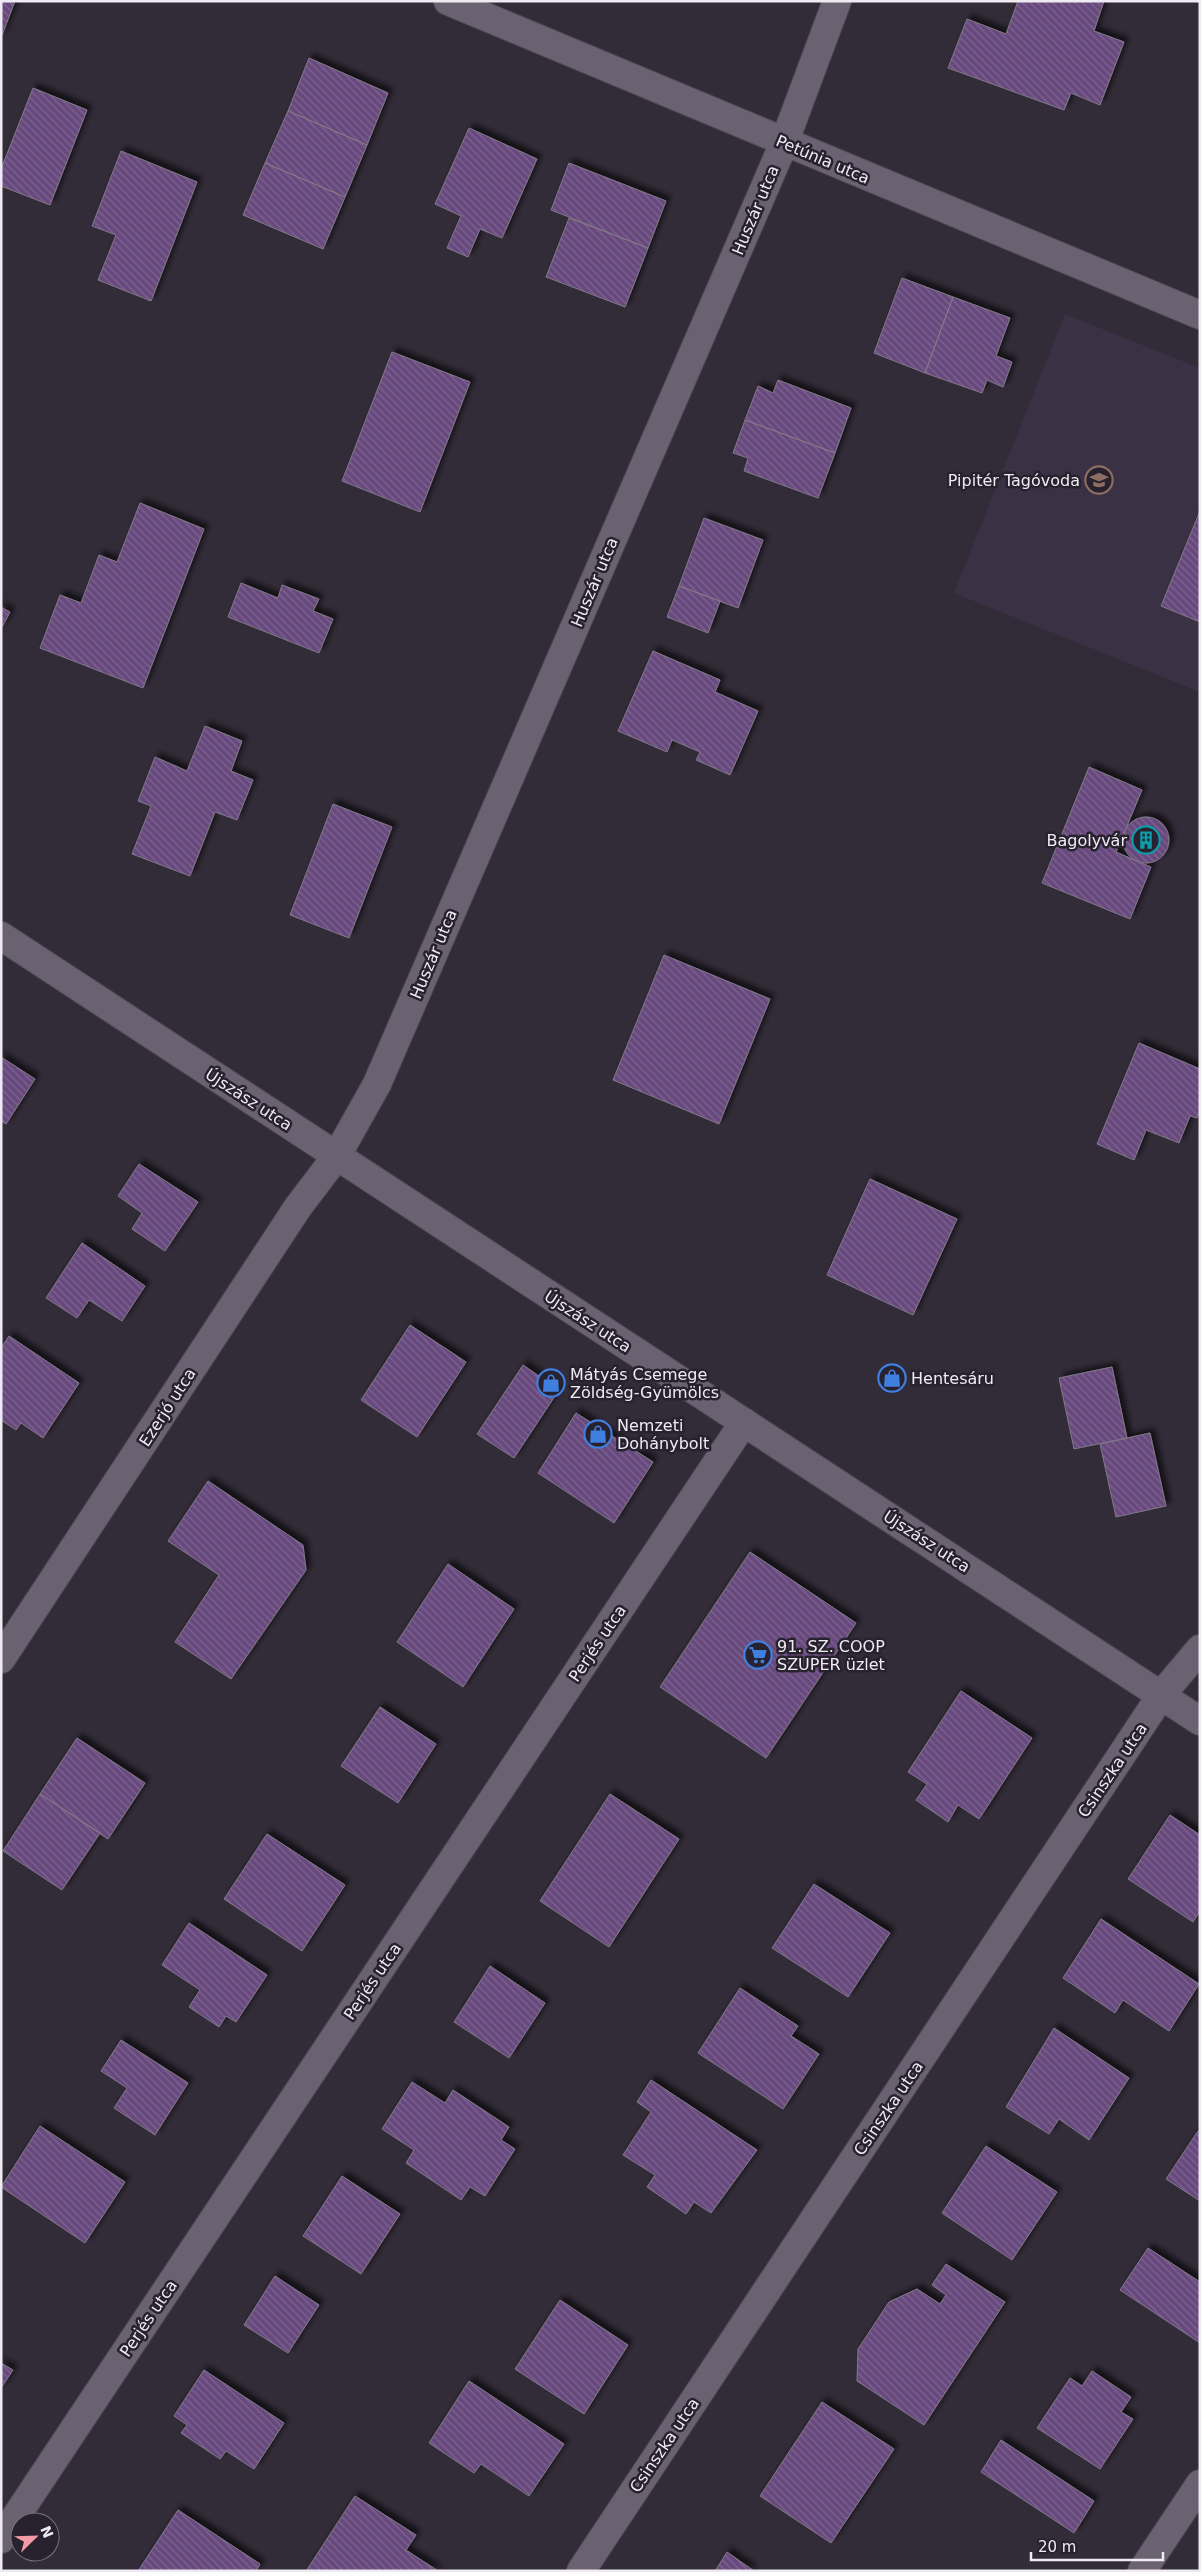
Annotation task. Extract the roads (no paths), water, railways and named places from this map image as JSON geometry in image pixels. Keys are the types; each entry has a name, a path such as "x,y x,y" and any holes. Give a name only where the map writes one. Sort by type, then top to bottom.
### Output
{"street":[{"name":"Petúnia utca","path":"448,1 1200,315"},
{"name":"Huszár utca","path":"336,1157 377,1084 784,142 837,1"},
{"name":"Újszász utca","path":"1,936 336,1157 1162,1694 1200,1721"},
{"name":"Ezerjó utca","path":"1,1659 298,1207 336,1157"},
{"name":"Perjés utca","path":"1,2539 744,1422"},
{"name":"Csinszka utca","path":"581,2571 1162,1694 1200,1649"},
{"path":"1142,2571 1200,2484"}],"place":[{"name":"Pipitér Tagóvoda","path":"1099,480"},
{"name":"Bagolyvár","path":"1146,840"},
{"name":"Hentesáru","path":"892,1378"},
{"name":"Mátyás Csemege Zöldség-Gyümölcs","path":"551,1383"},
{"name":"Nemzeti Dohánybolt","path":"598,1434"},
{"name":"91. SZ. COOP SZUPER üzlet","path":"758,1655"}]}
